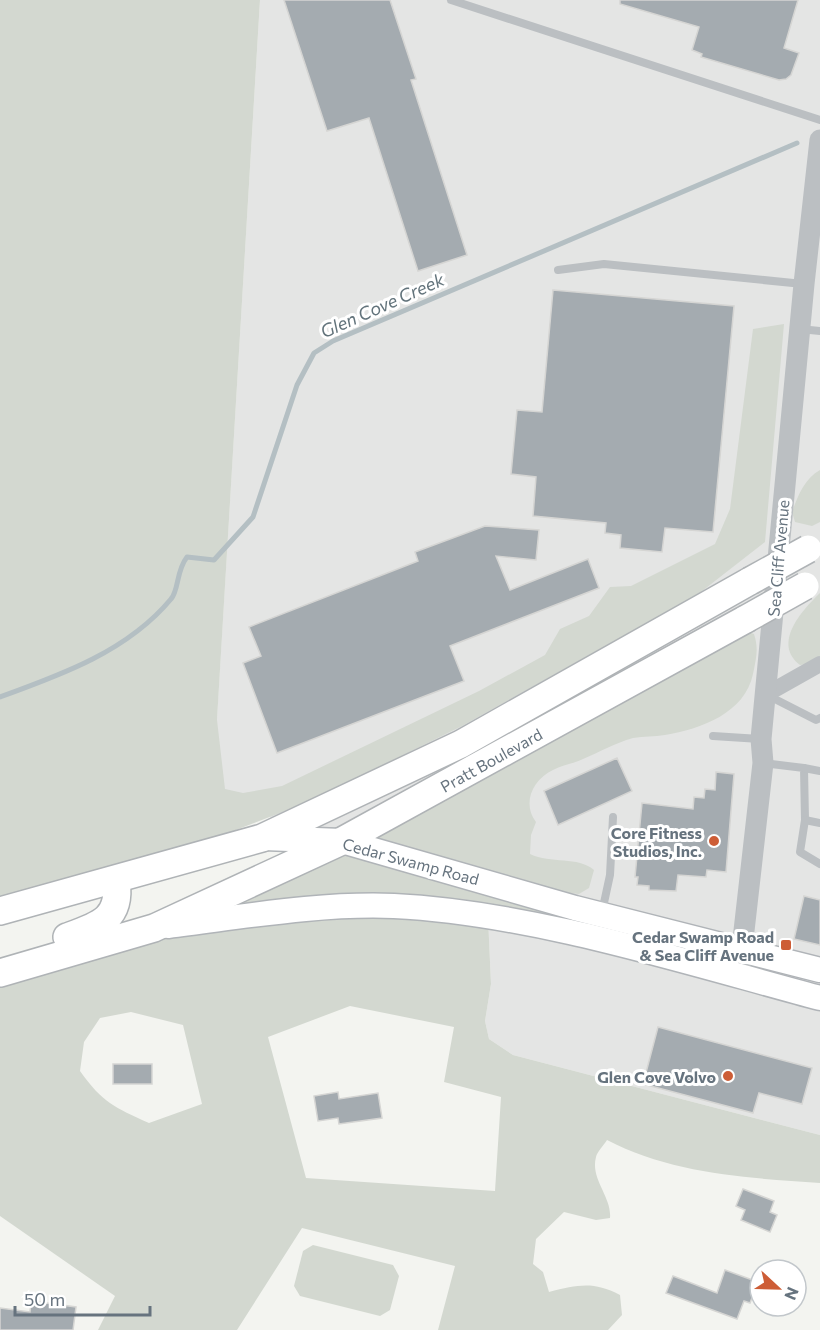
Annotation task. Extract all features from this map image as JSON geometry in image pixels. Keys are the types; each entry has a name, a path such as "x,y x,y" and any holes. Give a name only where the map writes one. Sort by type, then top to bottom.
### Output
{"main road":[{"name":"Pratt Boulevard","path":"262,838 461,744 814,545"},
{"name":"Pratt Boulevard","path":"154,928 342,841 620,691 812,581"},
{"name":"Cedar Swamp Road","path":"0,911 116,881 262,838 310,838 342,841 601,915 820,970"},
{"path":"0,958 97,927 116,904 118,896 116,881"},
{"path":"0,973 154,928 308,909 393,906 450,911 515,921 820,998"},
{"path":"604,942 614,934 623,933 707,955 730,948"}],"street":[{"name":"Sea Cliff Avenue","path":"739,976 730,948 763,763 761,739 765,694 810,330 804,284 816,193 820,140"},
{"path":"765,694 820,664"}],"lane":[{"path":"452,0 820,120"},
{"path":"558,270 604,264 804,284"},
{"path":"765,694 816,720 820,718"},
{"path":"713,736 761,739"},
{"path":"763,763 820,771"},
{"path":"804,768 805,820 800,852 820,864"},
{"path":"601,915 610,875 613,817"},
{"path":"805,820 820,823"}],"shaded area":[{"path":"0,0 260,0 217,720 225,789 243,793 282,786 479,691 545,655 560,629 589,616 610,587 631,586 715,544 730,509 753,329 784,324 765,542 697,595 462,726 306,803 160,859 0,904"},
{"path":"260,0 820,0 820,1135 513,1055 489,1039 485,1021 491,984 488,917 548,890 212,802"},
{"path":"820,470 820,522 812,526 795,522 792,512 799,494 810,478"},
{"path":"820,593 820,656 809,664 800,665 792,657 789,638 798,618"},
{"path":"743,630 754,634 756,659 748,688 741,699 720,717 679,732 620,742 553,770 535,786 530,800 530,808 536,822 531,835 530,854 547,859 580,863 594,870 589,888 579,894 549,891 590,927 488,917 491,984 485,1021 489,1039 513,1055 820,1135 820,1183 738,1176 684,1167 632,1151 607,1140 597,1155 595,1165 598,1180 610,1210 610,1218 596,1220 564,1212 536,1239 533,1264 543,1272 549,1292 593,1286 620,1295 622,1315 608,1330 438,1330 455,1266 302,1228 237,1330 98,1330 115,1296 0,1216 0,975 153,930","holes":["350,1006 454,1027 444,1082 501,1097 495,1191 306,1178 268,1037","131,1012 183,1025 202,1104 149,1123 110,1103 88,1082 80,1071 84,1042 100,1018"]},
{"path":"313,1245 393,1265 399,1276 390,1310 380,1316 300,1296 294,1286 303,1251"}],"building":[{"path":"284,0 390,0 416,79 411,80 467,255 418,271 369,118 327,131"},
{"path":"620,0 798,0 784,48 799,53 791,75 779,80 701,57 702,54 692,50 699,27 620,4"},
{"path":"553,290 734,306 713,532 665,528 662,552 620,548 621,535 605,533 606,523 533,516 536,477 511,474 517,410 542,412"},
{"path":"485,526 539,530 536,560 496,556 510,590 588,559 599,588 450,646 464,681 277,753 243,663 261,656 249,627 418,561 415,552"},
{"path":"617,758 632,791 558,825 544,791"},
{"path":"716,772 734,774 726,872 707,870 706,877 678,875 676,891 649,890 649,886 637,885 638,877 635,877 642,803 693,809 694,797 704,798 705,789 715,790"},
{"path":"804,896 820,900 820,945 794,939"},
{"name":"Glen Cove Volvo","path":"658,1027 812,1068 802,1104 759,1093 753,1113 643,1084"},
{"path":"113,1064 152,1064 152,1084 113,1084"},
{"path":"338,1092 339,1099 378,1093 382,1118 339,1124 338,1118 318,1121 314,1096"},
{"path":"743,1189 774,1201 770,1212 777,1215 770,1232 741,1220 745,1210 736,1206"},
{"path":"725,1270 748,1278 748,1302 744,1301 737,1319 666,1293 673,1276 717,1293"},
{"path":"31,1301 76,1307 73,1330 0,1330 0,1308 30,1312"}],"waterway":[{"name":"Glen Cove Creek","path":"0,697 70,670 114,647 135,633 171,599 183,562 187,557 214,560 253,517 297,385 314,353 333,341 797,143"}],"place":[{"name":"Core Fitness Studios, Inc.","path":"714,841"},
{"name":"Cedar Swamp Road & Sea Cliff Avenue","path":"786,945"},
{"name":"Glen Cove Volvo","path":"728,1076"}]}
